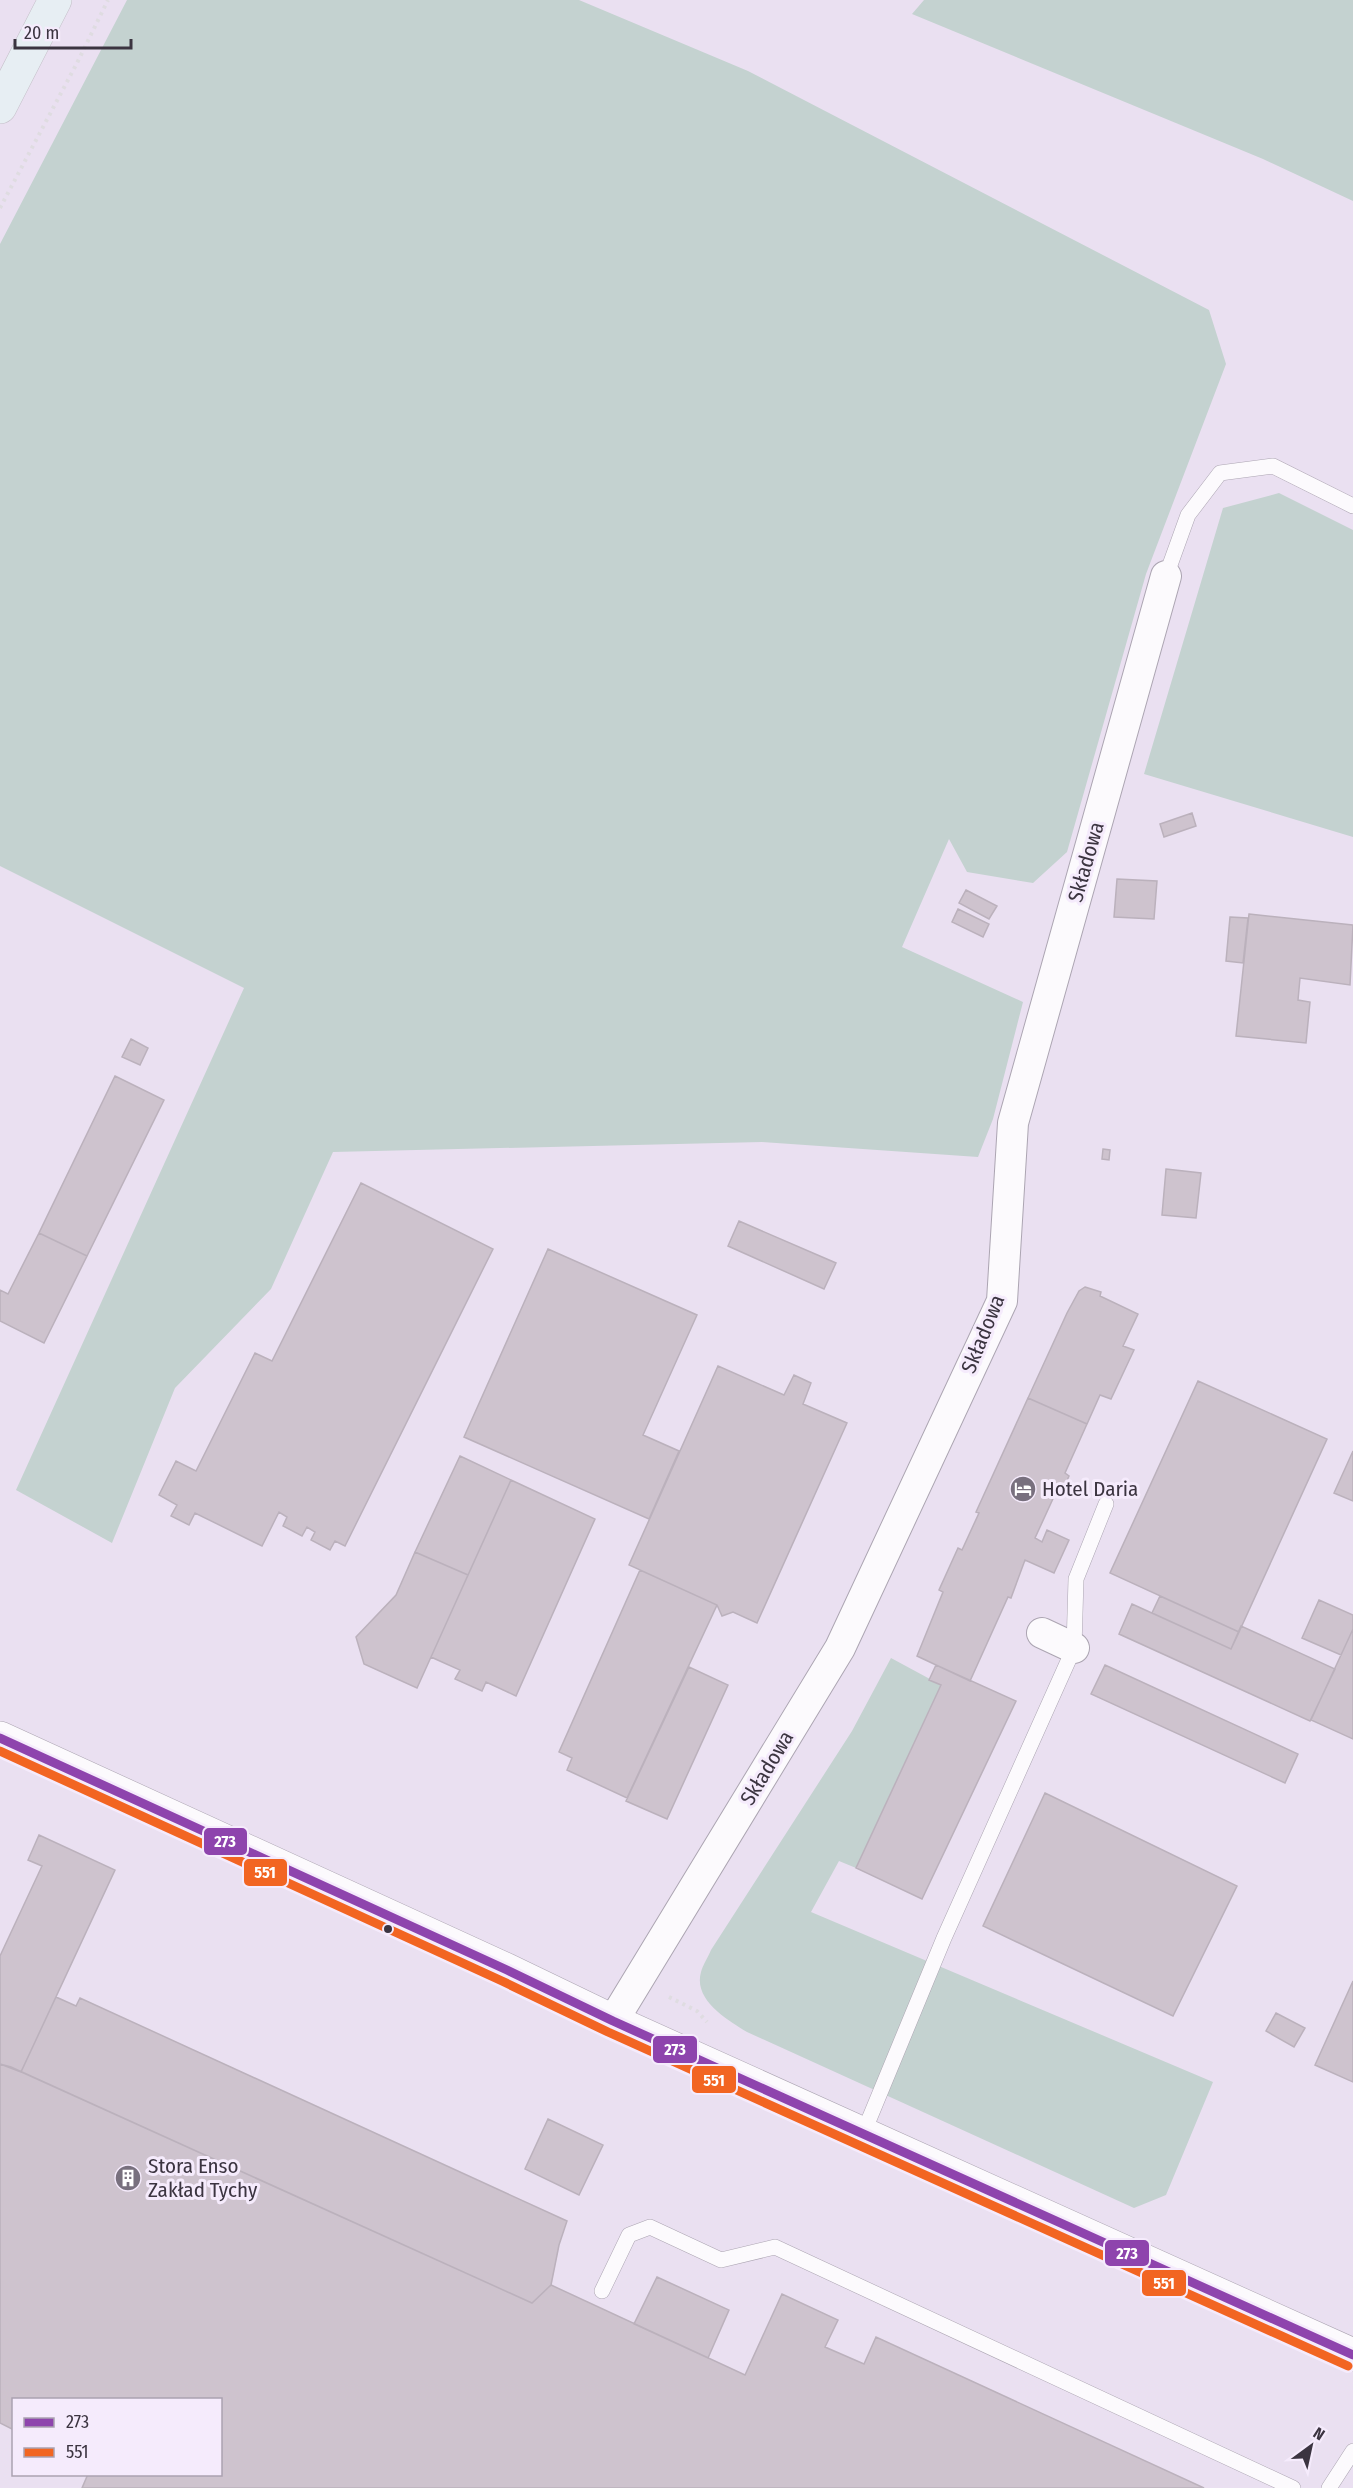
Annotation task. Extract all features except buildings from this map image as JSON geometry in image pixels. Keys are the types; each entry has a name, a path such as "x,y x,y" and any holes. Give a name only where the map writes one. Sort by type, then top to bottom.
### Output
{"main road":[{"path":"0,106 55,0"}],"street":[{"name":"Składowa","path":"614,2021 840,1648 1002,1301 1013,1122 1166,576"},
{"path":"1042,1633 1074,1648"},
{"path":"0,1738 497,1965 614,2021 1353,2355"}],"lane":[{"path":"1166,576 1188,516 1220,473 1273,466 1353,506"},
{"path":"863,2134 944,1938 1074,1648 1076,1580 1106,1504"},
{"path":"602,2291 629,2235 651,2227 721,2260 775,2247 1293,2488"},
{"path":"1329,2488 1353,2451"}],"path":[{"path":"0,207 108,0"}],"shaded area":[{"path":"127,0 579,0 748,71 1209,310 1226,364 1146,574 1067,852 1033,883 967,872 949,839 902,947 1023,1002 993,1119 978,1157 762,1142 333,1152 271,1289 175,1388 112,1543 16,1490 244,988 0,866 0,244"},
{"path":"924,0 1353,0 1353,201 1263,159 912,14"},
{"path":"1279,493 1353,530 1353,837 1144,774 1223,508"},
{"path":"891,1658 941,1685 856,1868 839,1861 811,1912 1213,2082 1166,2195 1134,2208 747,2032 714,2008 702,1991 701,1972 711,1950 852,1731"}],"transit line":[{"name":"273","path":"0,1738 507,1970 613,2021 1353,2355"},
{"name":"551","path":"0,1751 502,1981 608,2032 1348,2366"}],"place":[{"name":"Hotel Daria","path":"1023,1489"},
{"name":"Stora Enso Zakład Tychy","path":"128,2178"}]}
